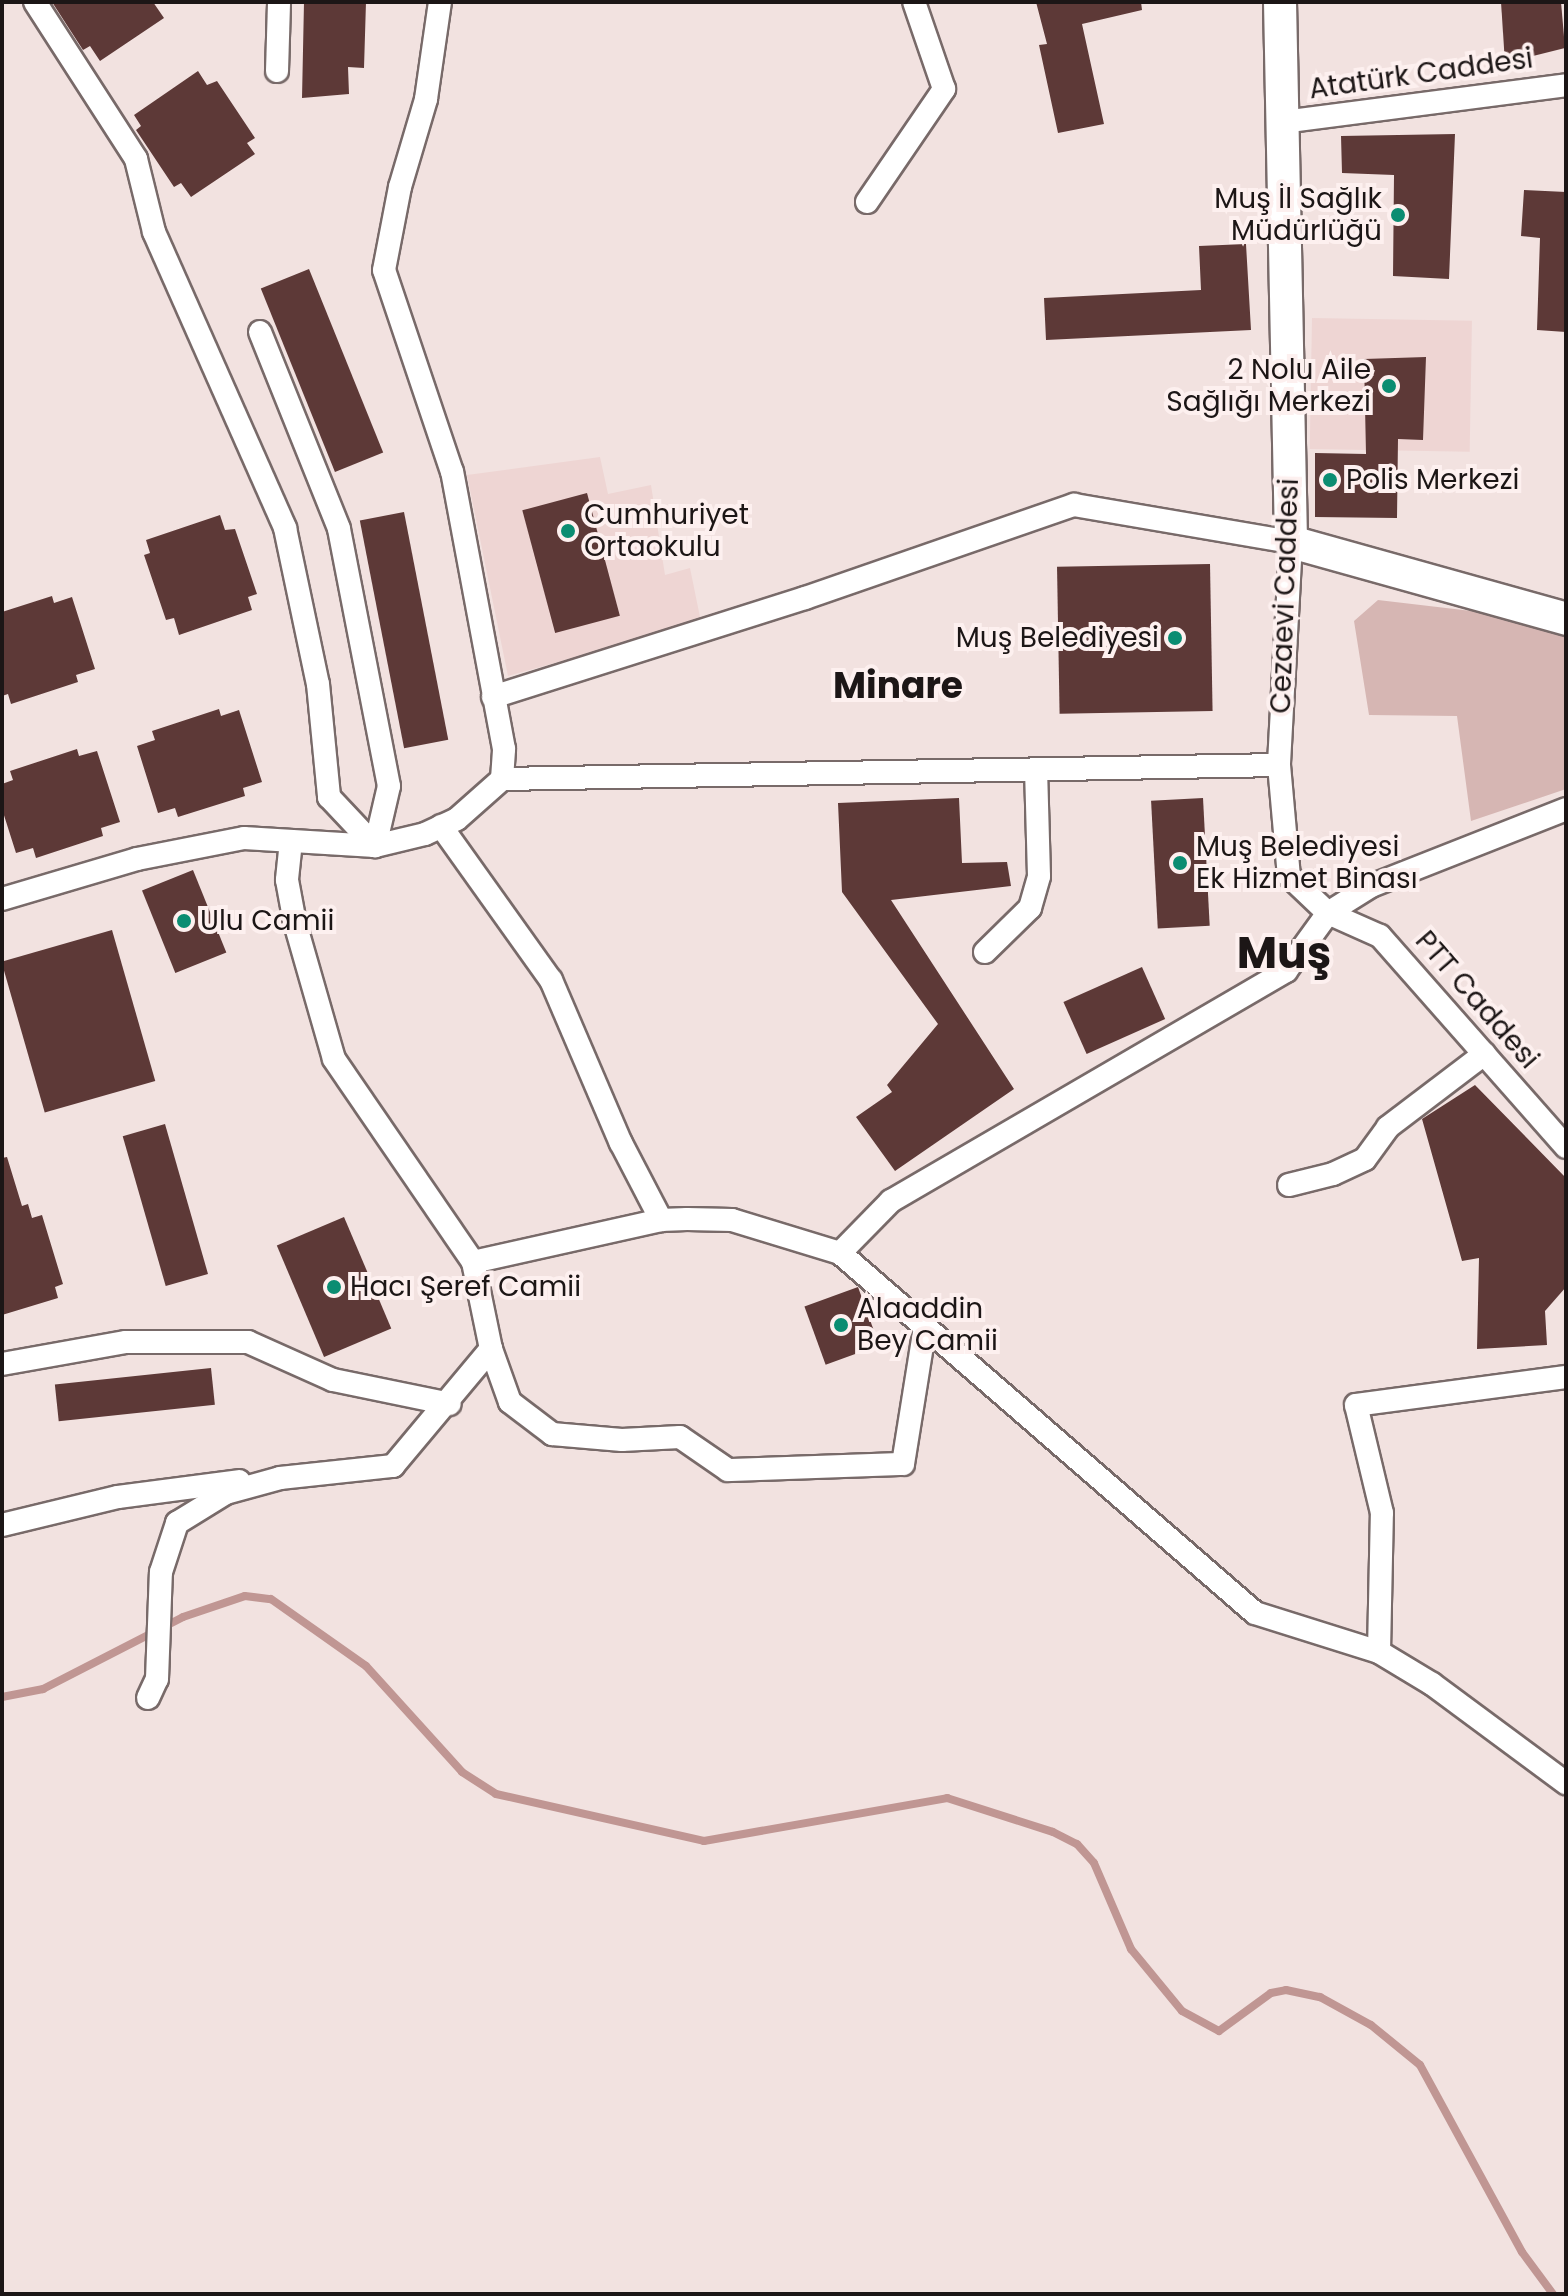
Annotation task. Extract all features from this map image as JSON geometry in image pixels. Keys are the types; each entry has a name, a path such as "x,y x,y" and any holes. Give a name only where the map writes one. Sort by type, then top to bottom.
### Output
{"street":[{"path":"35,2 136,159 154,232 285,528 318,684 329,797 375,846"},
{"path":"277,71 279,2"},
{"path":"440,2 426,99 400,187 384,270 452,472 504,749 502,779"},
{"path":"867,202 944,89 914,2"},
{"name":"Cezaevi Caddesi","path":"1280,2 1291,542 1279,765 1289,876 1328,913"},
{"name":"Atatürk Caddesi","path":"1283,122 1566,85"},
{"path":"260,332 339,529 389,786 375,846"},
{"path":"493,697 805,598 1074,505 1291,542 1566,619"},
{"path":"2,899 137,859 244,838 375,846 441,826 502,779 1279,765"},
{"path":"985,952 1030,908 1039,876 1036,770"},
{"path":"840,1253 891,1201 1286,971 1328,913 1371,886 1566,809"},
{"path":"441,826 551,980 621,1143 661,1220"},
{"path":"291,841 287,880 295,923 334,1059 473,1262 491,1349 510,1402 552,1434 622,1440 680,1437 728,1470 903,1464 925,1326"},
{"name":"PTT Caddesi","path":"1328,913 1380,936 1566,1147"},
{"path":"1289,1185 1333,1174 1365,1159 1388,1127 1484,1054"},
{"path":"473,1262 661,1220 732,1220 840,1253 1255,1613 1379,1652 1432,1684 1566,1783"},
{"path":"2,1364 126,1342 248,1342 333,1380 450,1404"},
{"path":"2,1525 118,1497 393,1466 450,1404 491,1349"},
{"path":"1379,1652 1382,1513 1356,1405 1566,1377"},
{"path":"152,1688 161,1572 177,1523 192,1511 226,1493 280,1478"}],"shaded area":[{"name":"2 Nolu Aile Sağlığı Merkezi","path":"1312,318 1472,321 1470,452 1310,449"},
{"name":"Cumhuriyet Ortaokulu","path":"600,457 608,494 651,485 665,575 690,568 701,622 508,676 467,475"},
{"path":"1378,600 1480,612 1566,636 1566,789 1471,821 1457,716 1369,715 1354,621"}],"building":[{"path":"52,2 153,2 164,18 100,61 90,46 83,50"},
{"path":"304,2 366,2 364,68 348,67 349,94 302,98"},
{"path":"1036,2 1141,2 1142,10 1082,24 1104,124 1058,133 1039,45 1047,44"},
{"path":"1501,2 1561,2 1565,48 1505,63"},
{"path":"198,71 207,85 217,81 255,138 247,143 255,154 191,197 181,183 174,187 136,130 141,126 134,115"},
{"path":"1455,134 1449,279 1393,276 1394,175 1342,173 1341,136"},
{"path":"1524,190 1566,192 1566,332 1537,330 1540,238 1521,236"},
{"path":"1246,244 1251,330 1046,340 1044,298 1201,290 1199,246"},
{"path":"309,269 383,453 335,472 261,288"},
{"path":"1426,357 1423,440 1398,439 1397,518 1315,517 1315,453 1366,454 1364,359"},
{"name":"Cumhuriyet Ortaokulu","path":"587,493 620,616 555,633 522,510"},
{"path":"404,512 448,740 404,748 360,521"},
{"path":"220,515 225,530 235,529 257,594 248,597 252,610 179,635 174,618 166,620 144,555 150,553 146,540"},
{"name":"Muş Belediyesi","path":"1210,564 1213,711 1060,714 1057,567"},
{"path":"52,596 54,603 72,597 95,669 76,675 78,682 11,704 8,694 2,696 2,612"},
{"path":"219,709 221,716 239,710 262,782 243,788 245,796 178,817 175,808 158,813 137,746 155,740 152,731"},
{"path":"77,749 79,756 97,751 120,822 101,828 103,836 36,858 33,848 16,853 2,809 2,784 13,780 10,771"},
{"path":"959,798 962,863 1007,862 1011,886 891,900 1014,1089 895,1171 856,1117 892,1092 887,1085 938,1024 842,892 838,803"},
{"name":"Muş Belediyesi Ek Hizmet Binası","path":"1203,798 1210,926 1158,929 1151,801"},
{"name":"Ulu Camii","path":"193,870 226,953 175,973 142,891"},
{"path":"112,930 155,1081 45,1113 2,962"},
{"path":"1142,967 1165,1019 1087,1054 1063,1002"},
{"path":"1475,1085 1566,1178 1566,1287 1545,1311 1547,1345 1477,1349 1479,1258 1462,1261 1422,1119"},
{"path":"165,1124 208,1274 166,1286 123,1136"},
{"path":"7,1157 22,1206 28,1204 32,1218 42,1215 63,1284 55,1287 58,1298 2,1315 2,1158"},
{"name":"Hacı Şeref Camii","path":"344,1217 391,1328 324,1357 277,1246"},
{"name":"Alaaddin Bey Camii","path":"858,1287 879,1345 826,1365 804,1306"},
{"path":"211,1368 215,1405 59,1421 55,1384"}],"waterway":[{"path":"2,1697 43,1689 183,1617 245,1596 271,1599 366,1666 462,1772 496,1794 704,1841 947,1798 1053,1832 1077,1844 1094,1863 1131,1949 1182,2011 1219,2031 1271,1993 1286,1990 1320,1997 1371,2025 1420,2065 1522,2252 1553,2294"}],"place":[{"name":"Muş İl Sağlık Müdürlüğü","path":"1398,215"},
{"name":"2 Nolu Aile Sağlığı Merkezi","path":"1389,386"},
{"name":"Polis Merkezi","path":"1330,480"},
{"name":"Cumhuriyet Ortaokulu","path":"568,531"},
{"name":"Muş Belediyesi","path":"1175,638"},
{"name":"Muş Belediyesi Ek Hizmet Binası","path":"1180,863"},
{"name":"Ulu Camii","path":"184,921"},
{"name":"Hacı Şeref Camii","path":"334,1287"},
{"name":"Alaaddin Bey Camii","path":"841,1325"}],"district":[{"name":"Minare","path":"898,686"},
{"name":"Muş","path":"1284,953"}]}
